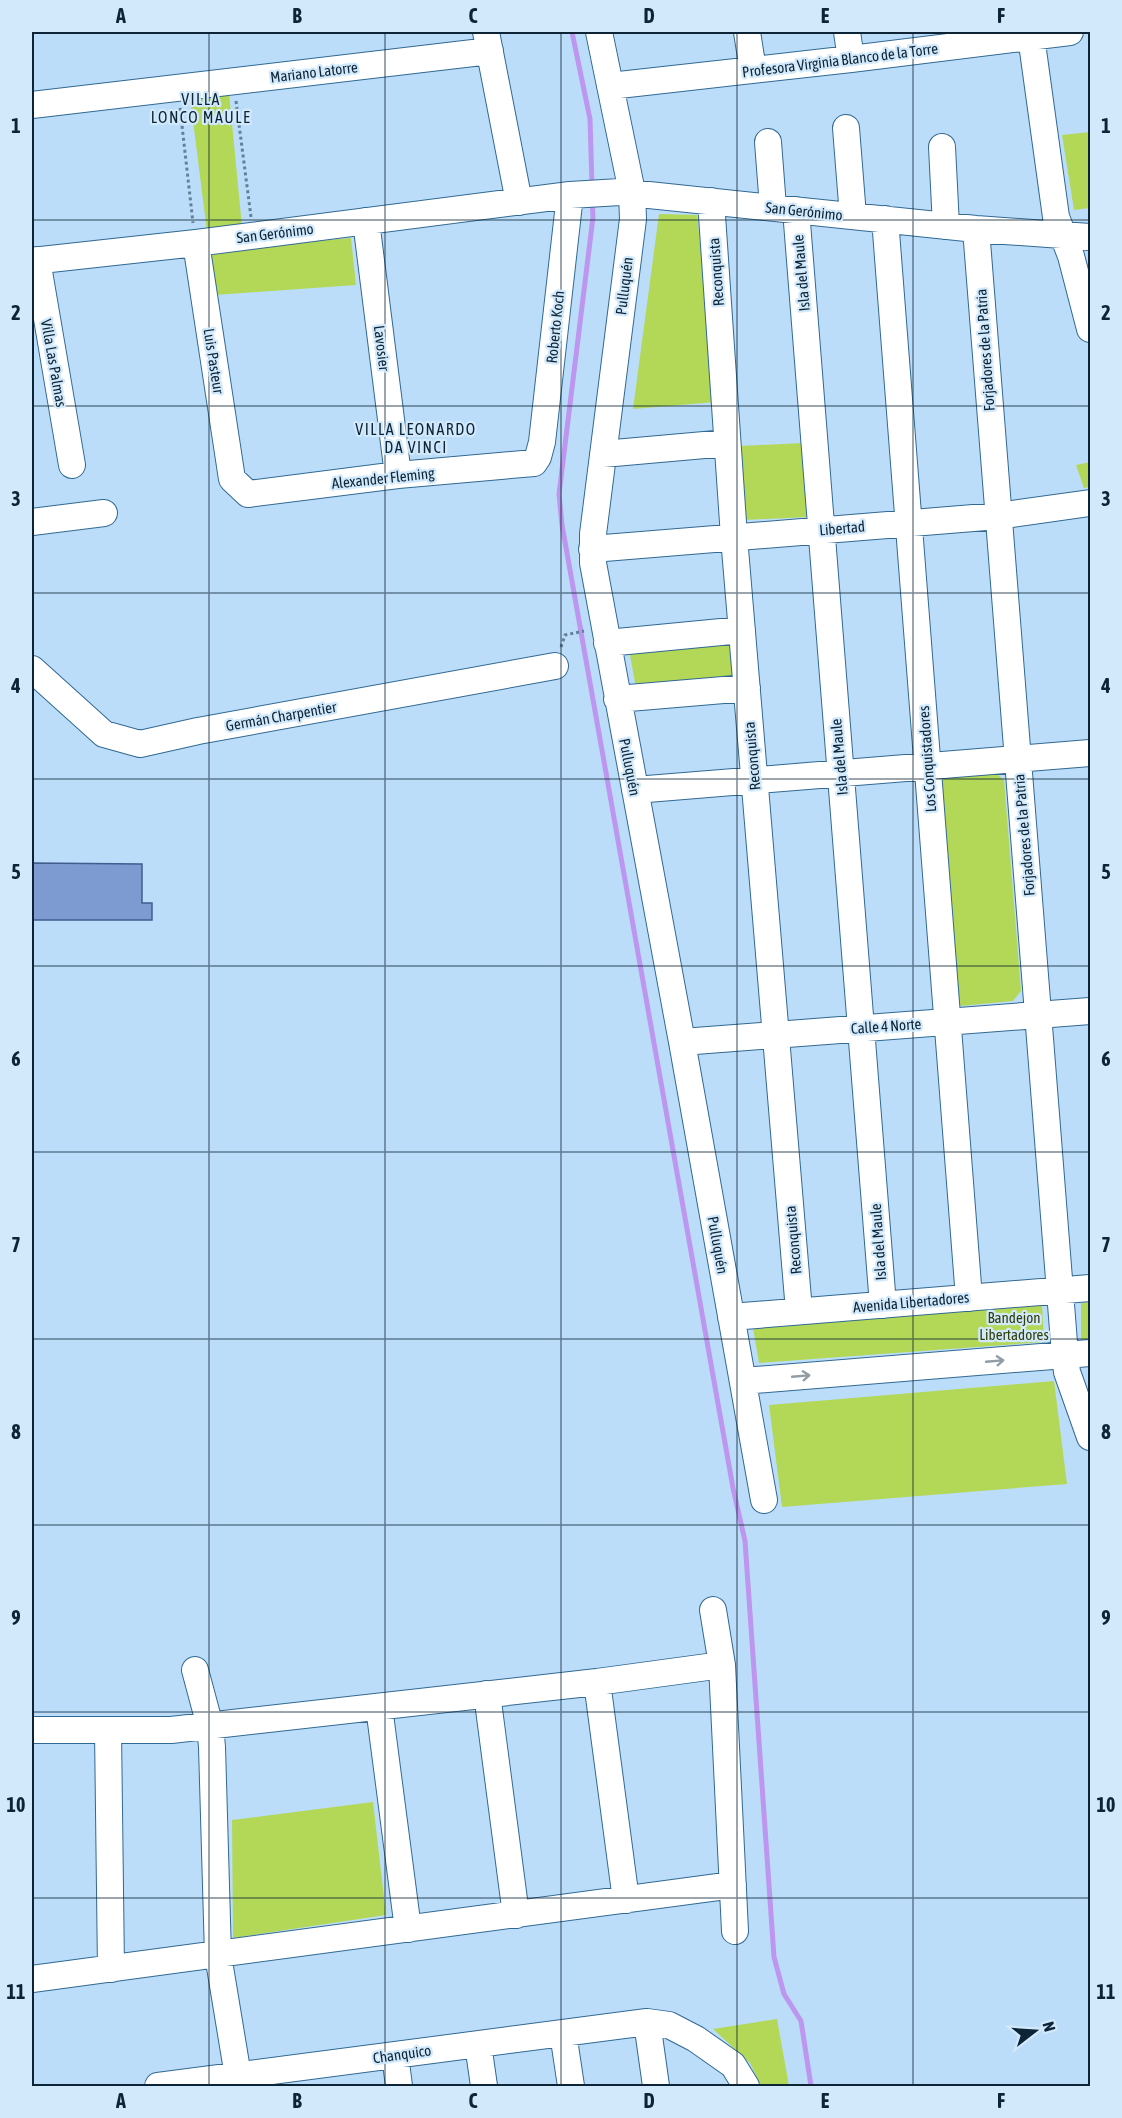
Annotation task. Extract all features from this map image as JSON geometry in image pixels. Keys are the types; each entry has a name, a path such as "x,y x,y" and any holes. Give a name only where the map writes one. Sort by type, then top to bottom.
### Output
{"street":[{"name":"Pulluquén","path":"599,32 632,192 633,219 592,549 594,578 682,1042 764,1500"},
{"path":"747,32 753,70"},
{"path":"848,32 851,59"},
{"name":"Profesora Virginia Blanco de la Torre","path":"610,86 851,59 950,39 1070,32"},
{"path":"1039,34 1056,217 1071,256 1090,329"},
{"path":"488,41 519,202"},
{"name":"Mariano Latorre","path":"32,105 233,82 488,41"},
{"path":"846,128 853,216"},
{"name":"Isla del Maule","path":"768,142 785,209 822,530 883,1305"},
{"path":"942,147 946,226"},
{"name":"San Gerónimo","path":"34,261 584,194 632,192 976,229 1090,237"},
{"name":"Roberto Koch","path":"538,457 584,194"},
{"name":"Reconquista","path":"711,201 734,537 799,1311"},
{"name":"Los Conquistadores","path":"885,219 969,1298"},
{"name":"Lavosier","path":"366,221 398,475"},
{"name":"Forjadores de la Patria","path":"976,229 1060,1290 1078,1354 1067,1371 1090,1437"},
{"name":"Luis Pasteur","path":"196,243 232,479"},
{"name":"Villa Las Palmas","path":"34,261 72,465"},
{"path":"603,454 727,443"},
{"name":"Alexander Fleming","path":"232,479 248,494 398,475 534,463 538,457"},
{"name":"Libertad","path":"592,549 998,516 1090,503"},
{"path":"32,522 104,513"},
{"path":"607,643 742,630"},
{"name":"Germán Charpentier","path":"32,669 104,734 140,744 210,729 555,666"},
{"path":"617,699 747,688"},
{"path":"635,790 1090,753"},
{"name":"Calle 4 Norte","path":"682,1042 1090,1011"},
{"name":"Avenida Libertadores","path":"731,1317 1090,1288"},
{"path":"743,1381 1078,1354"},
{"path":"713,1610 722,1665 735,1932"},
{"path":"32,1730 171,1730 597,1682 722,1665"},
{"path":"195,1670 210,1726 213,1758 222,2081"},
{"path":"597,1682 626,1900"},
{"path":"487,1694 516,1915"},
{"path":"379,1707 408,1929"},
{"path":"108,1730 111,1969"},
{"path":"32,1980 733,1885"},
{"path":"656,2086 647,2022 669,2025 696,2039 733,2065 746,2086"},
{"name":"Chanquico","path":"158,2086 306,2077 395,2055 647,2022"},
{"path":"563,2033 571,2086"},
{"path":"478,2044 484,2086"},
{"path":"395,2055 399,2086"}],"path":[{"path":"233,82 253,236"},
{"path":"178,88 196,243"},
{"path":"565,635 584,631"}],"green space":[{"path":"229,93 244,247 351,238 356,285 215,295 190,97"},
{"path":"1090,132 1090,208 1074,210 1062,135"},
{"path":"659,214 697,215 716,402 633,409"},
{"path":"803,443 809,517 744,520 740,446"},
{"path":"1090,462 1090,487 1084,488 1076,465"},
{"path":"730,640 736,678 636,688 629,650"},
{"path":"997,774 1004,780 1021,991 1013,1001 961,1006 954,997 933,787 946,777"},
{"name":"Bandejon Libertadores","path":"1090,1302 1090,1339 1081,1339 1081,1303"},
{"name":"Bandejon Libertadores","path":"1042,1305 1044,1342 759,1363 753,1328"},
{"path":"1054,1381 1067,1484 782,1507 769,1405"},
{"path":"373,1802 386,1915 233,1938 232,1820"},
{"path":"777,2019 789,2086 761,2086 750,2063 713,2029"}],"building":[{"path":"32,863 142,864 142,903 152,903 152,920 32,920"}],"waterway":[{"path":"572,32 590,119 592,185"},
{"path":"592,201 593,217 559,494 562,525 733,1488 745,1541 774,1957 784,1994 801,2021 811,2086"}],"district":[{"name":"VILLA LONCO MAULE","path":"201,108"},
{"name":"VILLA LEONARDO DA VINCI","path":"416,438"}]}
